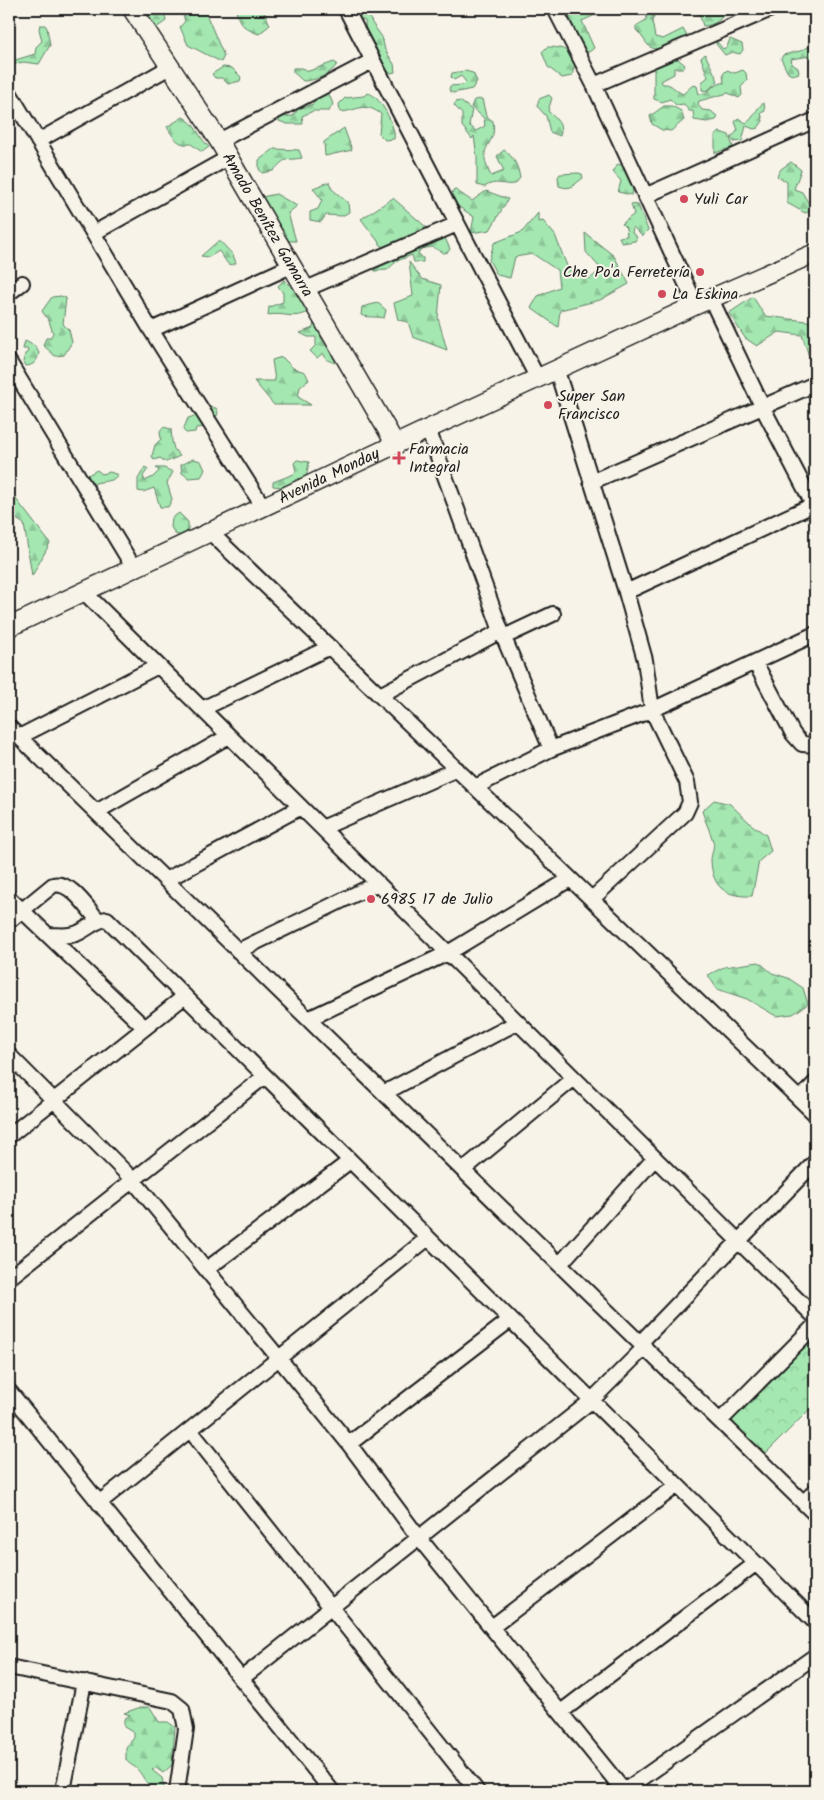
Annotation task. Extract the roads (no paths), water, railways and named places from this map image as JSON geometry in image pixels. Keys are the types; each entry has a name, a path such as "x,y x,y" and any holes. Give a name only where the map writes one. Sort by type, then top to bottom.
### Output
{"main road":[{"name":"Amado Benítez Gamarra","path":"132,9 219,141 396,445"},
{"name":"Avenida Monday","path":"9,627 428,429 703,302 815,253"}],"street":[{"path":"346,9 538,379"},
{"path":"555,9 594,85 645,196 763,408 814,506 626,592"},
{"path":"594,85 770,9"},
{"path":"219,141 372,61"},
{"path":"38,141 170,67"},
{"path":"9,92 151,330 264,508"},
{"path":"645,196 815,120"},
{"path":"94,234 228,158"},
{"path":"306,289 457,224"},
{"path":"151,330 291,266"},
{"path":"9,293 22,283"},
{"path":"9,362 134,568"},
{"path":"557,371 626,592 645,660 652,710 687,782 690,802 685,813 592,899"},
{"path":"591,482 815,384"},
{"path":"428,429 502,634 551,749"},
{"path":"211,533 815,1114"},
{"path":"83,591 815,1317"},
{"path":"380,695 502,634 553,614"},
{"path":"475,787 551,749 652,710 815,634"},
{"path":"202,709 330,647"},
{"path":"755,662 794,734 802,744 815,745"},
{"path":"19,737 158,666"},
{"path":"9,727 815,1514"},
{"path":"96,812 229,736"},
{"path":"322,828 456,769"},
{"path":"166,880 301,807"},
{"path":"308,1019 448,953 570,879"},
{"path":"9,921 53,885 59,883 67,887 98,920"},
{"path":"238,951 378,883"},
{"path":"9,898 49,934 145,1028"},
{"path":"49,934 69,935 78,933 98,920 107,919 815,1622"},
{"path":"9,1136 52,1099 185,996"},
{"path":"384,1093 518,1022"},
{"path":"9,1055 133,1180 349,1444 419,1538 624,1791 815,1656"},
{"path":"9,1278 265,1076"},
{"path":"463,1170 574,1078"},
{"path":"800,1100 815,1083"},
{"path":"560,1264 655,1158"},
{"path":"207,1269 350,1161"},
{"path":"241,1679 591,1401 738,1240 815,1162"},
{"path":"99,1503 428,1238"},
{"path":"349,1444 510,1320"},
{"path":"720,1421 815,1325"},
{"path":"9,1391 332,1791"},
{"path":"190,1430 477,1791"},
{"path":"492,1627 676,1486"},
{"path":"804,1502 815,1491"},
{"path":"561,1712 755,1564"},
{"path":"9,1667 156,1696 172,1701 182,1709 186,1729 177,1791"},
{"path":"63,1791 84,1682"}],"place":[{"name":"Yuli Car","path":"684,199"},
{"name":"Che Po'a Ferretería","path":"700,272"},
{"name":"La Eskina","path":"662,294"},
{"name":"Super San Francisco","path":"548,405"},
{"name":"Farmacia Integral","path":"399,458"},
{"name":"6985 17 de Julio","path":"371,899"}]}
